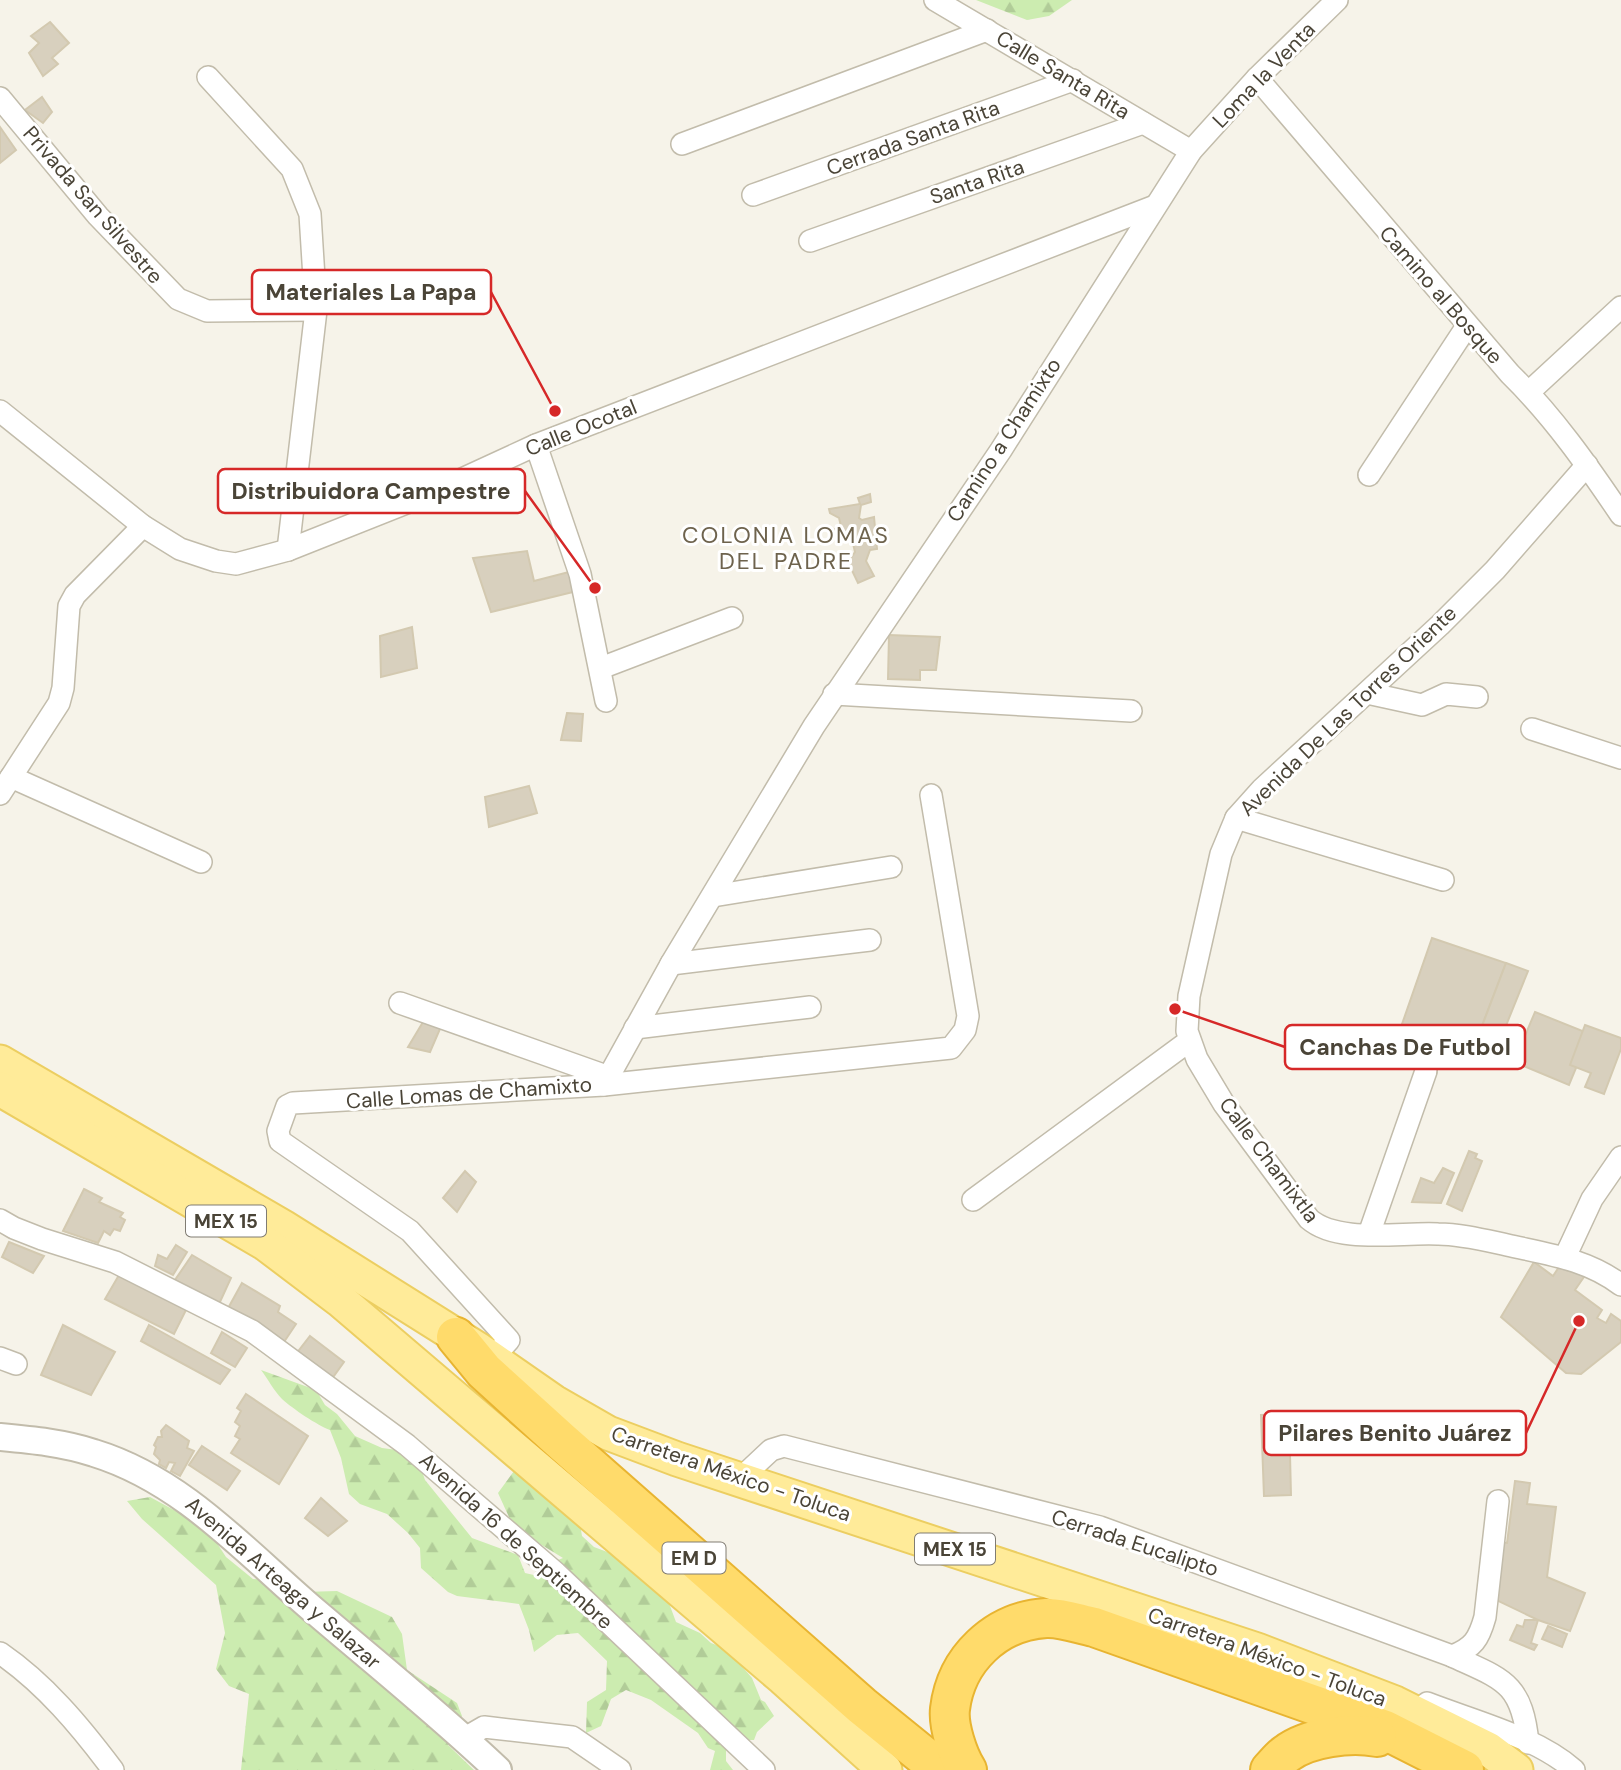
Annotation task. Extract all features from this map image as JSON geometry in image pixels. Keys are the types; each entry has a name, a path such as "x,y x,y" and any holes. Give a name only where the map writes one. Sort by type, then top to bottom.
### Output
{"highway":[{"name":"EM D","path":"456,1337 484,1371 560,1440 862,1706 940,1770"},
{"path":"967,1770 958,1755 949,1711 960,1674 981,1644 1007,1626 1048,1617 1094,1627 1385,1730 1464,1770"},
{"path":"1270,1770 1287,1753 1325,1738 1364,1735 1410,1743"}],"main road":[{"name":"Carretera México - Toluca","path":"0,1062 216,1186 492,1359 554,1402 608,1433 677,1459 1257,1650 1395,1703 1488,1749 1522,1756"},
{"name":"MEX 15","path":"0,1089 266,1244 340,1300 783,1678 885,1770"}],"street":[{"name":"Calle Santa Rita","path":"935,0 1191,151"},
{"name":"Loma la Venta","path":"1191,151 1256,78 1337,0"},
{"path":"682,144 987,30"},
{"path":"208,77 292,169 310,214 316,310 288,550"},
{"name":"Camino al Bosque","path":"1256,78 1467,326 1529,393 1587,465 1621,515"},
{"name":"Cerrada Santa Rita","path":"753,195 1073,80"},
{"name":"Privada San Silvestre","path":"0,98 98,216 178,299 207,311 316,310"},
{"name":"Santa Rita","path":"810,241 1143,123"},
{"name":"Camino a Chamixto","path":"814,726 1001,450 1191,151"},
{"name":"Calle Ocotal","path":"0,411 143,526 180,549 216,561 236,564 288,550 434,492 536,445 1155,206"},
{"path":"1529,393 1621,307"},
{"path":"1370,475 1467,326"},
{"path":"536,445 580,574 606,701"},
{"name":"Avenida De Las Torres Oriente","path":"1189,1041 1189,996 1221,854 1236,818 1262,789 1495,570 1587,465"},
{"path":"143,526 75,595 69,606 63,688 59,704 5,785 201,862"},
{"path":"601,668 732,618"},
{"path":"1367,693 1422,705 1446,694 1476,696"},
{"path":"834,694 1131,710"},
{"name":"Calle Lomas de Chamixto","path":"492,1359 509,1340 410,1231 280,1141 280,1120 287,1106 293,1103 606,1081 671,964 814,726"},
{"path":"1532,729 1621,758"},
{"path":"400,1003 606,1081 951,1048 965,1030 968,1016 931,795"},
{"path":"1236,818 1443,880"},
{"path":"713,896 891,867"},
{"path":"671,964 870,940"},
{"path":"635,1028 810,1007"},
{"path":"973,1200 1189,1041"},
{"name":"Calle Chamixtla","path":"1189,1041 1224,1104 1309,1219 1318,1227 1328,1231 1369,1234 1440,1234 1565,1257 1590,1266 1621,1285"},
{"path":"1369,1234 1426,1071"},
{"path":"1565,1257 1592,1199 1621,1157"},
{"name":"Avenida 16 de Septiembre","path":"0,1220 42,1239 115,1262 251,1331 417,1453 556,1573 764,1770"},
{"name":"Avenida Arteaga y Salazar","path":"0,1437 70,1446 98,1454 177,1493 209,1517 304,1602 465,1738 498,1770"},
{"name":"Cerrada Eucalipto","path":"740,1479 771,1450 784,1446 1100,1527 1452,1656 1498,1677 1511,1687 1521,1706 1522,1756"},
{"path":"1452,1656 1476,1643 1481,1633 1498,1501"},
{"path":"0,1653 26,1670 81,1728 113,1770"},
{"path":"465,1738 484,1727 572,1737 621,1770"},
{"path":"1522,1756 1562,1759 1574,1770"}],"green space":[{"path":"976,0 1072,0 1049,16 1027,20"},
{"path":"261,1370 316,1390 325,1405 337,1414 355,1436 382,1448 405,1451 421,1468 425,1480 472,1538 518,1555 525,1573 547,1578 546,1565 563,1558 514,1528 498,1493 514,1471 577,1506 582,1536 594,1547 650,1568 663,1587 676,1622 700,1633 711,1643 727,1649 752,1678 761,1700 774,1716 757,1732 754,1740 736,1737 726,1749 726,1761 733,1770 710,1770 715,1751 708,1748 698,1733 651,1700 626,1690 611,1699 601,1726 586,1733 587,1702 606,1690 607,1661 578,1633 557,1635 534,1652 519,1604 457,1596 448,1592 421,1568 420,1548 408,1533 387,1514 360,1504 349,1494 341,1458 330,1430 282,1399"},
{"path":"150,1497 207,1528 226,1557 253,1579 279,1581 303,1592 337,1591 392,1617 402,1634 407,1670 457,1703 462,1716 448,1745 474,1770 241,1770 249,1694 229,1686 216,1669 225,1633 216,1585 142,1519 127,1501"}],"building":[{"path":"50,22 69,43 52,58 58,64 43,76 29,53 39,43 31,36"},
{"path":"42,97 52,112 43,123 25,110"},
{"path":"0,127 16,150 0,163"},
{"path":"870,494 871,502 861,505 859,518 862,520 874,517 877,549 870,550 866,561 874,576 858,583 848,562 855,552 852,539 839,541 834,537 835,529 841,526 839,518 830,513 829,509 860,504 858,498"},
{"path":"527,551 534,581 569,572 573,592 491,612 473,558"},
{"path":"412,627 417,668 381,677 380,636"},
{"path":"889,635 940,637 936,670 920,670 920,680 888,679"},
{"path":"567,713 583,714 581,741 561,740"},
{"path":"529,786 537,813 489,827 485,797"},
{"path":"1432,938 1506,963 1472,1052 1401,1027"},
{"path":"1506,963 1528,971 1499,1043 1479,1034"},
{"path":"1535,1012 1590,1034 1569,1085 1514,1062"},
{"path":"426,1017 443,1022 430,1052 408,1047"},
{"path":"1585,1025 1621,1038 1621,1049 1604,1094 1585,1087 1591,1073 1570,1065"},
{"path":"1469,1151 1477,1154 1475,1158 1482,1161 1462,1211 1447,1204"},
{"path":"1443,1168 1454,1173 1441,1203 1412,1202 1421,1178 1434,1183"},
{"path":"465,1171 476,1182 457,1212 443,1198"},
{"path":"84,1189 102,1198 99,1202 123,1213 120,1217 125,1220 120,1231 114,1229 110,1235 104,1231 98,1243 63,1231"},
{"path":"9,1242 44,1256 33,1273 2,1257"},
{"path":"176,1245 187,1252 173,1275 155,1266 158,1255 167,1259"},
{"path":"192,1255 231,1278 219,1304 175,1280"},
{"path":"1565,1258 1586,1274 1575,1290 1602,1310 1597,1318 1606,1323 1611,1314 1621,1321 1621,1342 1581,1374 1566,1373 1501,1317 1534,1262 1553,1276"},
{"path":"119,1275 187,1308 174,1334 105,1299"},
{"path":"242,1283 280,1306 278,1312 296,1324 282,1345 226,1312"},
{"path":"63,1325 115,1352 91,1395 41,1375"},
{"path":"149,1325 230,1370 220,1384 141,1341"},
{"path":"222,1332 247,1348 235,1367 211,1353"},
{"path":"310,1336 344,1362 331,1380 296,1354"},
{"path":"246,1394 308,1436 279,1484 231,1453 240,1439 235,1436 240,1426 235,1422 241,1411 237,1408"},
{"path":"1289,1414 1291,1495 1264,1496 1261,1415"},
{"path":"166,1425 189,1441 187,1448 194,1451 180,1476 171,1471 175,1463 169,1462 166,1468 159,1464 160,1460 154,1454 154,1445 158,1437 162,1437 161,1431"},
{"path":"202,1446 240,1471 227,1490 189,1465"},
{"path":"1515,1481 1530,1483 1527,1504 1556,1507 1547,1577 1585,1593 1570,1631 1538,1620 1492,1598 1497,1542 1507,1543"},
{"path":"321,1498 347,1521 328,1536 305,1518"},
{"path":"1525,1620 1538,1620 1531,1643 1537,1645 1534,1650 1510,1640 1517,1625 1523,1627"},
{"path":"1548,1626 1567,1634 1562,1647 1542,1639"}],"place":[{"name":"Materiales La Papa","path":"555,411"},
{"name":"Distribuidora Campestre","path":"595,588"},
{"name":"Canchas De Futbol","path":"1175,1009"},
{"name":"Pilares Benito Juárez","path":"1579,1321"}],"district":[{"name":"COLONIA LOMAS DEL PADRE","path":"786,548"}]}
